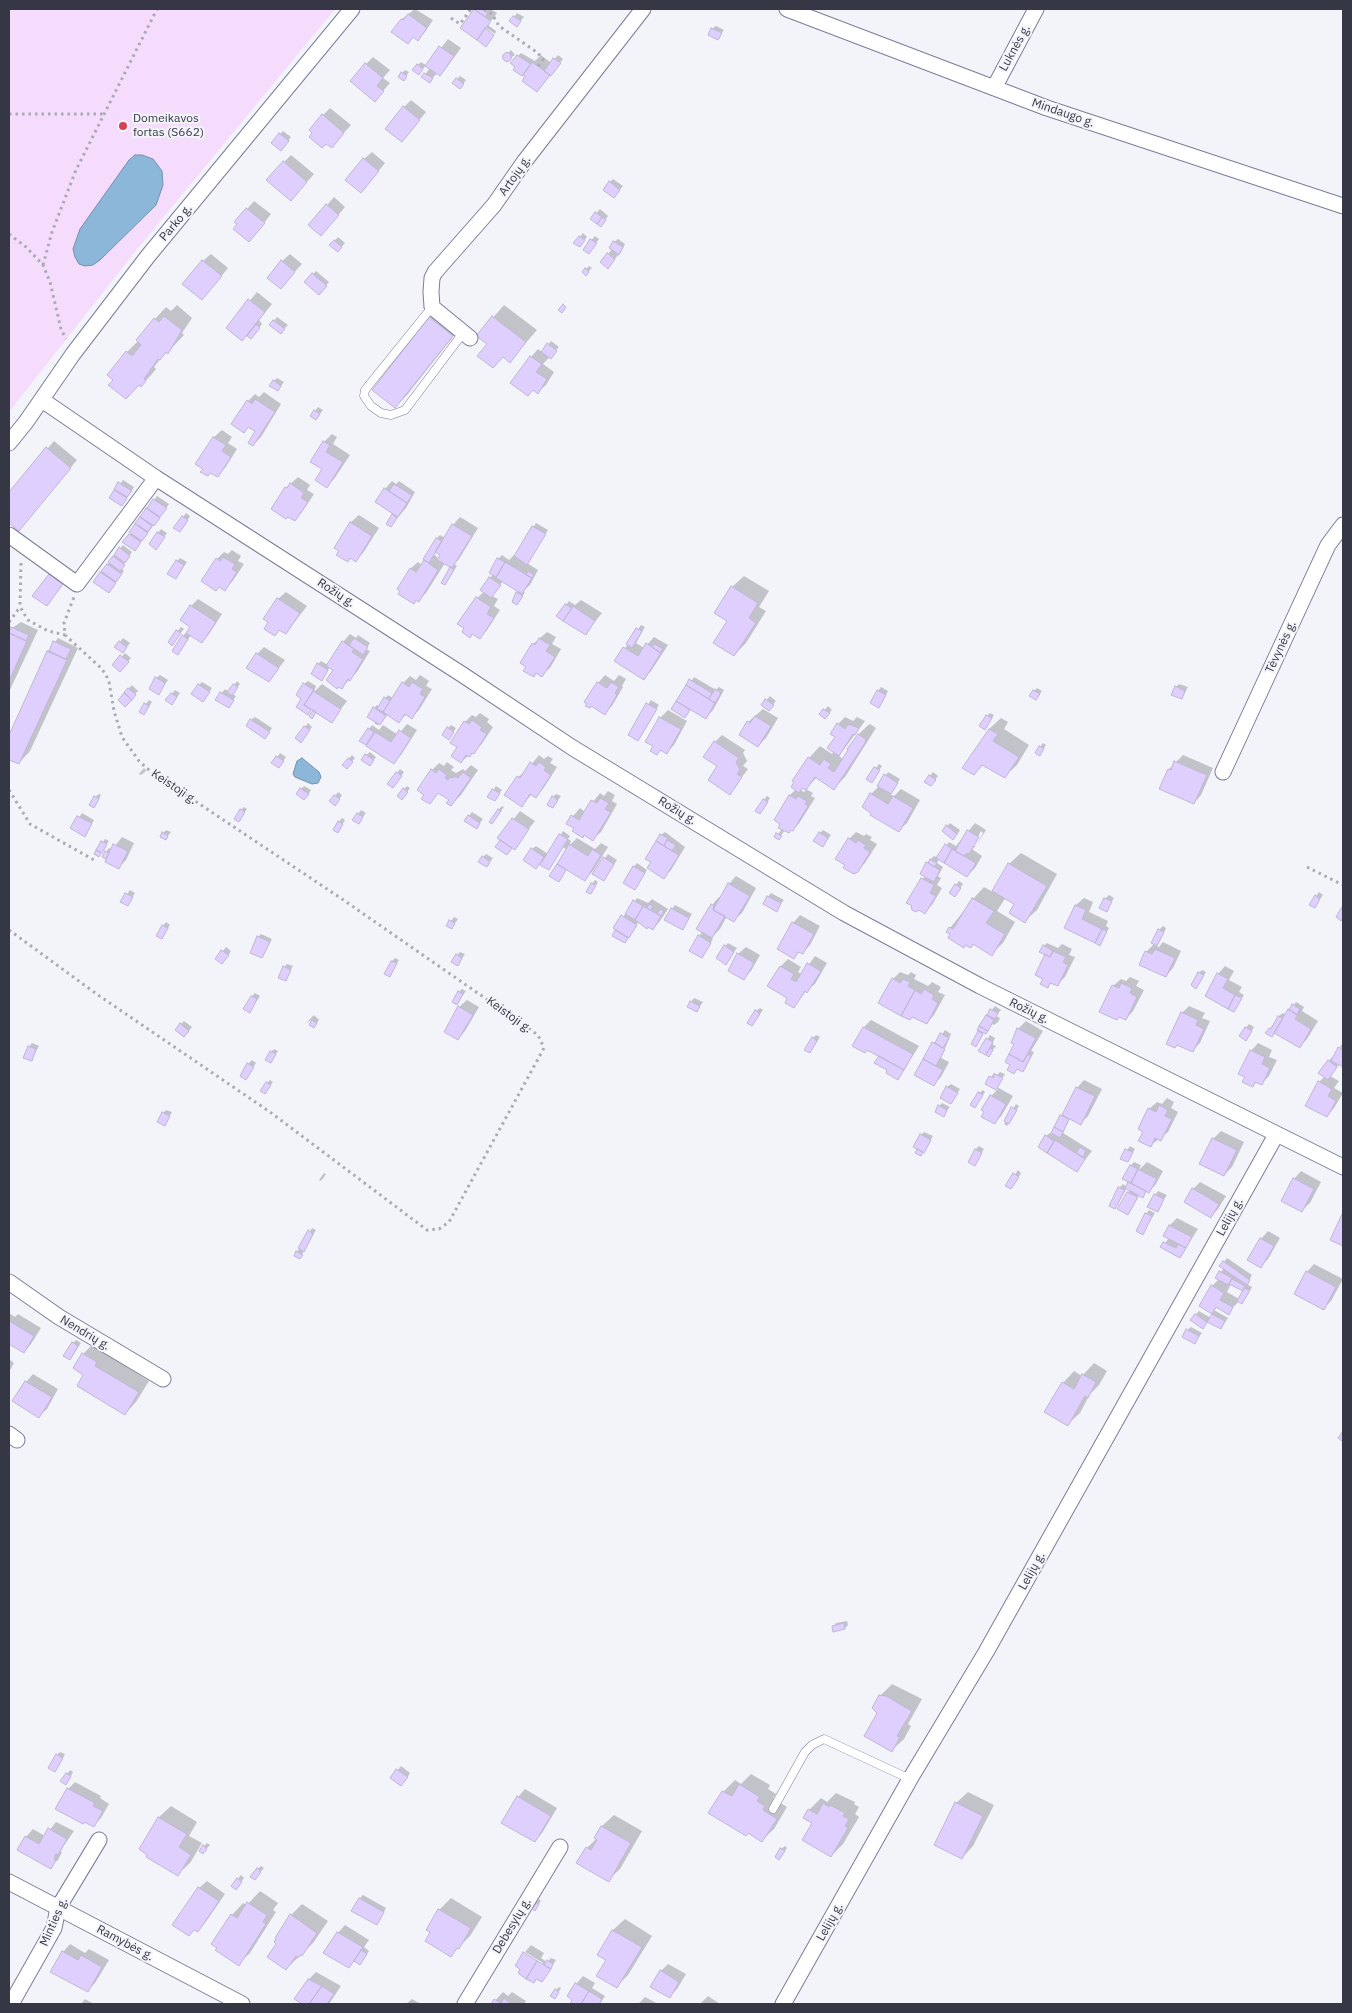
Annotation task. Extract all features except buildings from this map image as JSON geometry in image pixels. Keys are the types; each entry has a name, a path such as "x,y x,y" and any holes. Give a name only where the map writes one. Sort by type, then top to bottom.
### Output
{"street":[{"name":"Parko g.","path":"9,443 42,400 72,354 148,256 352,9"},
{"name":"Artojų g.","path":"432,307 430,301 432,278 439,266 494,205 524,162 643,9"},
{"name":"Mindaugo g.","path":"787,9 1047,108 1343,206"},
{"name":"Luknės g.","path":"994,88 1036,9"},
{"path":"432,307 466,336"},
{"name":"Rožių g.","path":"42,400 156,478 573,748 844,913 980,986 1343,1167"},
{"path":"13,539 77,584 156,478"},
{"name":"Tėvynės g.","path":"1223,772 1328,545 1343,525"},
{"name":"Lelijų g.","path":"783,2004 910,1779 996,1634 1276,1135"},
{"name":"Nendrių g.","path":"9,1282 59,1318 163,1380"},
{"name":"Minties g.","path":"11,2004 54,1928 58,1908 99,1840"},
{"name":"Debesylų g.","path":"465,2004 560,1847"},
{"name":"Ramybės g.","path":"9,1882 242,2004"}],"lane":[{"path":"432,307 365,390 364,396 371,406 381,413 391,415 404,410 466,336"},
{"path":"773,1808 805,1752 812,1745 824,1739 910,1779"}],"path":[{"path":"43,265 52,232 76,170 157,9"},
{"path":"451,18 460,24 471,9"},
{"path":"484,9 492,14 500,26 538,53 543,60 538,66"},
{"path":"9,114 104,114"},
{"path":"9,234 26,247 43,265 55,297 61,329 72,354"},
{"path":"9,622 20,606 22,569 13,539"},
{"path":"20,606 28,620 48,631 65,635 64,623 77,584"},
{"name":"Keistoji g.","path":"9,930 98,995 270,1112 427,1230 439,1229 449,1222 544,1048 538,1035 342,899 150,771 139,761 122,737 106,675 101,668 65,635"},
{"path":"9,790 30,824 94,860"},
{"path":"1307,867 1343,885"}],"shaded area":[{"name":"Domeikavos fortas (S662)","path":"9,9 335,9 134,253 9,412"}],"water":[{"path":"135,155 142,155 153,159 162,171 163,185 156,205 100,260 93,265 85,266 79,264 73,249 80,229 129,160"},
{"path":"302,758 319,772 321,777 318,783 312,784 295,777 293,774 297,761"}],"place":[{"name":"Domeikavos fortas (S662)","path":"123,126"}]}
